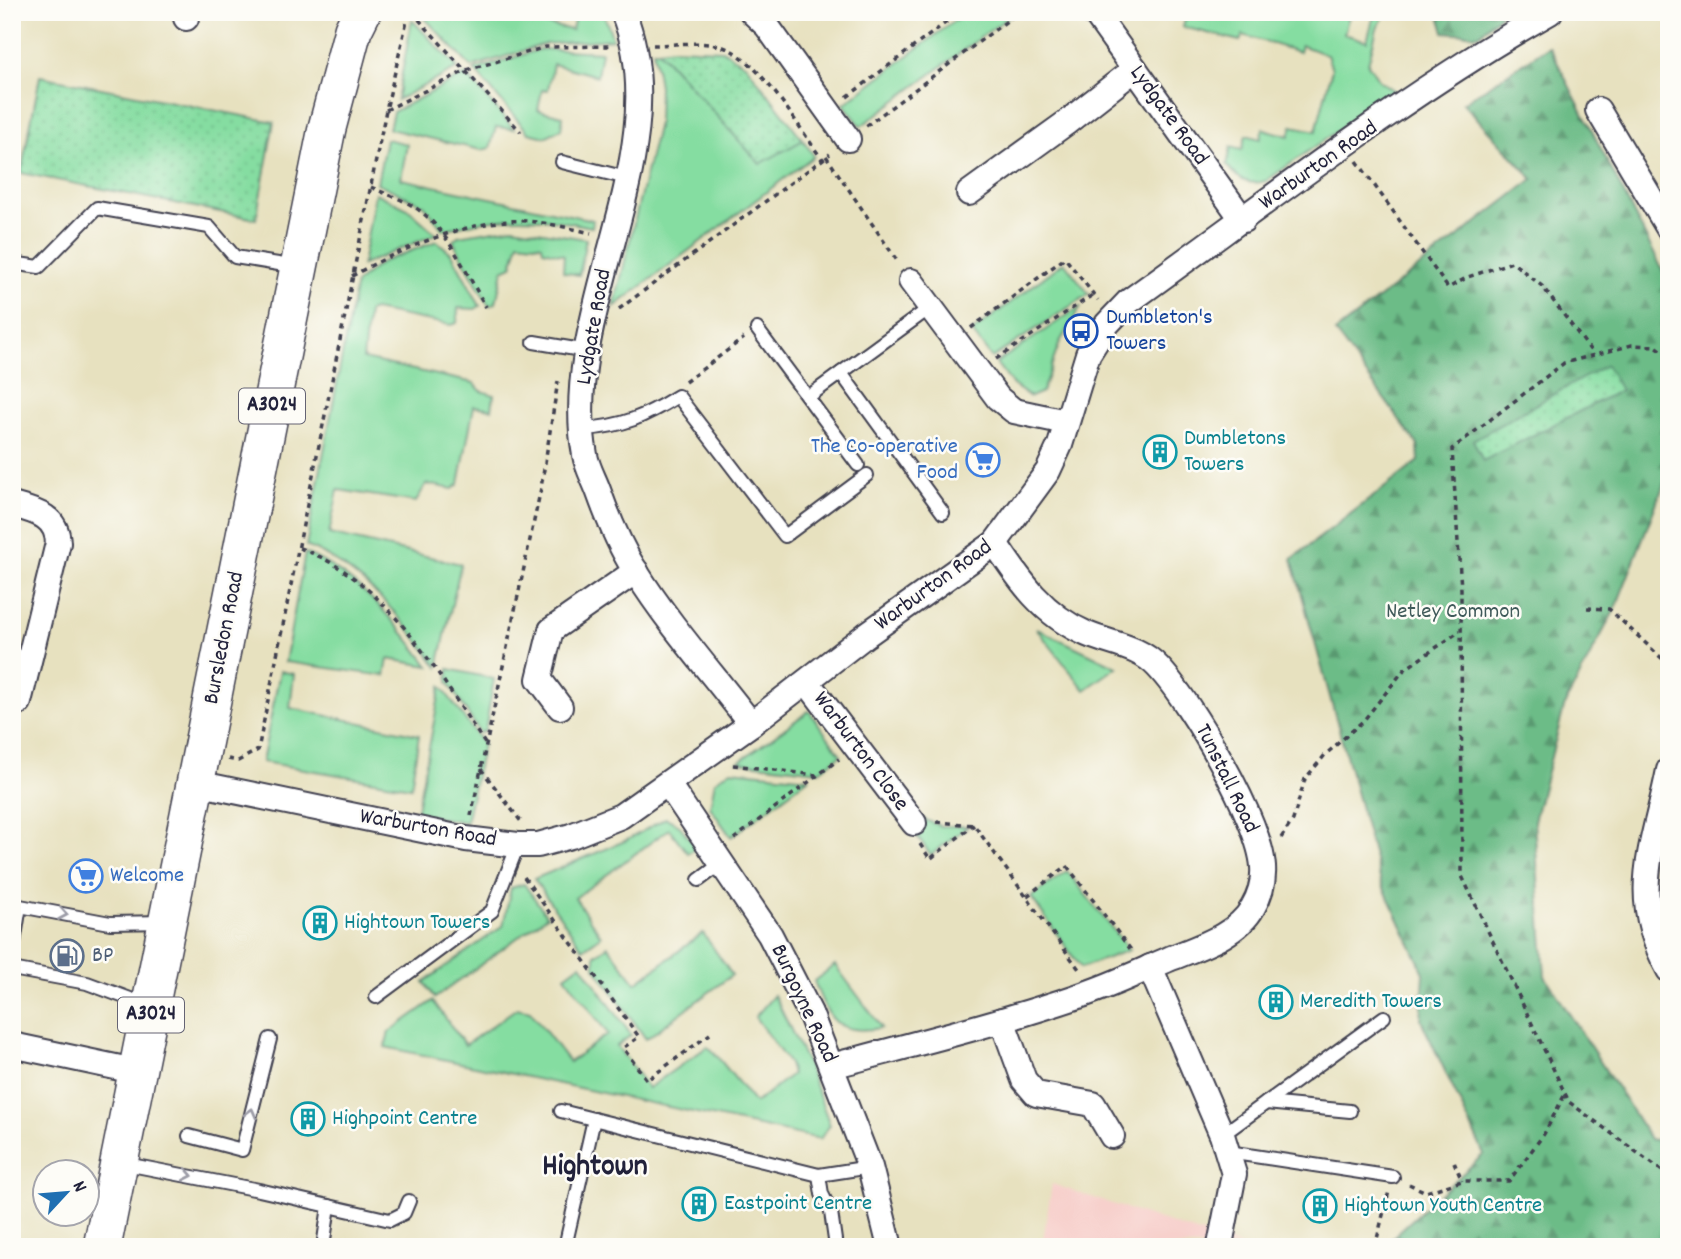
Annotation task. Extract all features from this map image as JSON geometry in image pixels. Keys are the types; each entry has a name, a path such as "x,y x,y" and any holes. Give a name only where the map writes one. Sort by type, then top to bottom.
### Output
{"main road":[{"name":"Bursledon Road","path":"102,1247 327,128 356,18"}],"street":[{"path":"752,12 766,26 848,139"},
{"name":"Lydgate Road","path":"1094,12 1243,220"},
{"name":"Warburton Road","path":"196,783 522,850 598,827 668,784 995,543 1048,471 1060,445 1088,354 1112,318 1128,302 1346,146 1508,36 1550,12"},
{"name":"Lydgate Road","path":"630,14 636,45 637,99 627,178 612,239 580,343 585,456 609,520 636,571 751,724"},
{"path":"969,192 1066,123 1135,69"},
{"path":"1598,110 1669,229"},
{"path":"911,281 998,398 1014,411 1066,422"},
{"path":"12,505 44,515 55,526 58,543 19,702"},
{"name":"Tunstall Road","path":"832,1066 1002,1020 1094,990 1148,968 1219,938 1239,925 1252,909 1261,890 1263,866 1256,840 1212,741 1157,665 1138,651 1085,633 1043,608 995,543"},
{"path":"560,707 539,679 551,630 636,571"},
{"name":"Warburton Close","path":"807,682 914,823"},
{"path":"1669,771 1644,891 1651,929 1669,970"},
{"name":"Burgoyne Road","path":"668,784 770,935 810,1013 870,1167 895,1246"},
{"path":"1148,968 1225,1144 1234,1174 1219,1246"},
{"path":"1002,1020 1024,1080 1036,1094 1093,1104 1111,1136"},
{"path":"12,1045 139,1072"}],"lane":[{"path":"562,162 627,178"},
{"path":"12,263 39,267 97,208 209,228 235,257 299,268"},
{"path":"808,397 930,307"},
{"path":"757,329 858,466"},
{"path":"534,342 580,343"},
{"path":"841,373 943,513"},
{"path":"584,429 610,427 643,418 678,396 785,536 867,475"},
{"path":"376,997 492,911 522,850"},
{"path":"699,880 719,858"},
{"path":"12,955 20,906 110,923 167,922"},
{"path":"12,969 87,983 152,1007"},
{"path":"1225,1144 1266,1103 1384,1017"},
{"path":"189,1136 243,1150 270,1039"},
{"path":"1266,1103 1350,1111"},
{"path":"562,1111 818,1175 870,1167"},
{"path":"565,1247 594,1119"},
{"path":"1225,1144 1393,1177"},
{"path":"121,1163 390,1220 404,1213 409,1201"},
{"path":"818,1175 822,1194 831,1212 836,1247"},
{"path":"323,1247 329,1206"}],"path":[{"path":"410,12 467,70 521,132"},
{"path":"238,761 258,750 386,110 410,12"},
{"path":"829,111 961,12"},
{"path":"467,839 541,488 580,343 1019,12"},
{"path":"386,110 467,70 546,47 706,44 725,47 750,63 824,158 911,281"},
{"path":"1346,146 1448,288 1468,277 1512,262 1542,286 1594,355"},
{"path":"371,187 415,207 443,236 486,307"},
{"path":"352,276 386,257 443,236 492,224 524,221 612,239"},
{"path":"955,340 1065,258 1112,318"},
{"path":"978,371 1094,294"},
{"path":"678,396 685,382 757,329"},
{"path":"1669,356 1656,346 1632,345 1564,363 1452,449 1461,631 1462,876 1569,1102 1669,1176"},
{"path":"299,548 323,557 385,606 414,639 486,745"},
{"path":"1587,608 1609,609 1669,665"},
{"path":"1263,866 1293,820 1305,779 1325,755 1364,720 1404,670 1461,631"},
{"path":"719,858 818,775 856,747"},
{"path":"700,761 818,775"},
{"path":"481,769 522,850 639,1037 623,1048 647,1080 710,1034"},
{"path":"974,825 930,859 908,828 925,814 940,823 974,825 1094,990"},
{"path":"1027,896 1067,866 1148,968"},
{"path":"1375,1247 1393,1177 1426,1192 1462,1181 1509,1181 1544,1134 1565,1094"},
{"path":"1454,1161 1462,1181"}],"shaded area":[{"path":"1052,1184 1242,1247 1042,1247"}],"green space":[{"path":"419,12 488,12 572,30 576,12 603,12 613,39 545,44 471,67"},
{"path":"966,12 1015,12 861,126 844,104"},
{"path":"1187,12 1218,12 1243,19 1248,12 1350,12 1344,34 1367,41 1375,12 1387,12 1377,28 1368,64 1379,80 1394,91 1266,181 1244,181 1227,165 1231,147 1242,150 1246,135 1260,139 1263,129 1289,136 1292,126 1316,131 1332,69 1327,55 1301,45 1299,52 1243,35 1240,41 1183,27"},
{"path":"1438,12 1503,12 1479,35 1444,32"},
{"path":"412,20 458,68 397,100"},
{"name":"Netley Common","path":"1549,46 1669,283 1669,471 1616,607 1565,704 1534,821 1545,976 1650,1139 1669,1143 1669,1247 1382,1247 1484,1154 1421,1020 1424,973 1381,882 1292,559 1419,461 1418,445 1335,332 1533,179 1463,103"},
{"path":"541,49 601,52 597,76 553,64 548,90 542,90 538,110 563,116 561,129 545,137 529,133 474,70"},
{"path":"653,50 658,50 760,163 803,140 814,156 614,307 658,123 659,86"},
{"path":"658,50 722,50 746,65 803,140 760,164"},
{"path":"466,74 514,129 496,127 490,148 481,150 389,129 393,112"},
{"path":"40,76 274,122 256,219 21,173"},
{"path":"386,139 407,144 401,179 593,220 592,227 517,218 483,221 443,230 424,205 377,183"},
{"path":"375,193 408,209 436,234 362,265"},
{"path":"513,227 586,239 579,275 563,272 564,255 543,250 542,245 519,242 512,266 503,270 496,303 489,306 453,241 458,236"},
{"path":"437,241 452,254 480,306 475,309 458,308 457,323 451,325 374,310 368,312 363,359 474,383 481,391 494,395 492,409 474,406 459,484 453,489 426,484 416,502 338,490 329,534 461,564 438,667 380,597 345,568 306,546 356,283 382,262"},
{"path":"1064,262 1089,294 992,358 972,332"},
{"path":"1081,306 1060,342 1042,392 1030,397 1013,385 996,363"},
{"path":"1606,365 1621,390 1483,461 1473,440"},
{"path":"305,553 342,574 374,601 429,666 388,659 385,676 285,662"},
{"path":"1036,628 1117,667 1085,690"},
{"path":"449,669 494,679 485,731 480,733 448,682"},
{"path":"280,671 294,674 290,708 419,735 411,787 262,762"},
{"path":"441,686 483,744 466,822 416,814"},
{"path":"809,711 841,755 819,771 738,762"},
{"path":"731,770 809,778 731,837 710,807 715,781"},
{"path":"666,818 678,824 694,844 694,850 688,853 669,829 575,898 601,936 583,949 534,879 627,840"},
{"path":"923,819 940,826 968,826 931,855 911,828"},
{"path":"1067,871 1129,950 1081,968 1031,897"},
{"path":"524,884 547,916 435,998 424,982 503,926 511,888"},
{"path":"703,933 732,975 646,1039 595,967 595,955 608,946 636,983"},
{"path":"581,964 631,1035 617,1046 648,1088 707,1047 755,1103 792,1074 789,1064 755,1017 774,995 806,1061 830,1125 820,1139 385,1047 389,1032 433,1001 465,1045 517,1008 530,1011 569,1062 608,1034 565,976"},
{"path":"835,965 881,1028 853,1029 836,1022 830,1015 814,981"}],"place":[{"name":"Dumbleton's Towers","path":"1081,331"},
{"name":"Dumbletons Towers","path":"1160,452"},
{"name":"The Co-operative Food","path":"983,460"},
{"name":"Welcome","path":"86,876"},
{"name":"Hightown Towers","path":"320,923"},
{"name":"BP","path":"67,956"},
{"name":"Meredith Towers","path":"1276,1002"},
{"name":"Highpoint Centre","path":"308,1119"},
{"name":"Eastpoint Centre","path":"699,1204"},
{"name":"Hightown Youth Centre","path":"1320,1206"}],"district":[{"name":"Hightown","path":"595,1168"}]}
